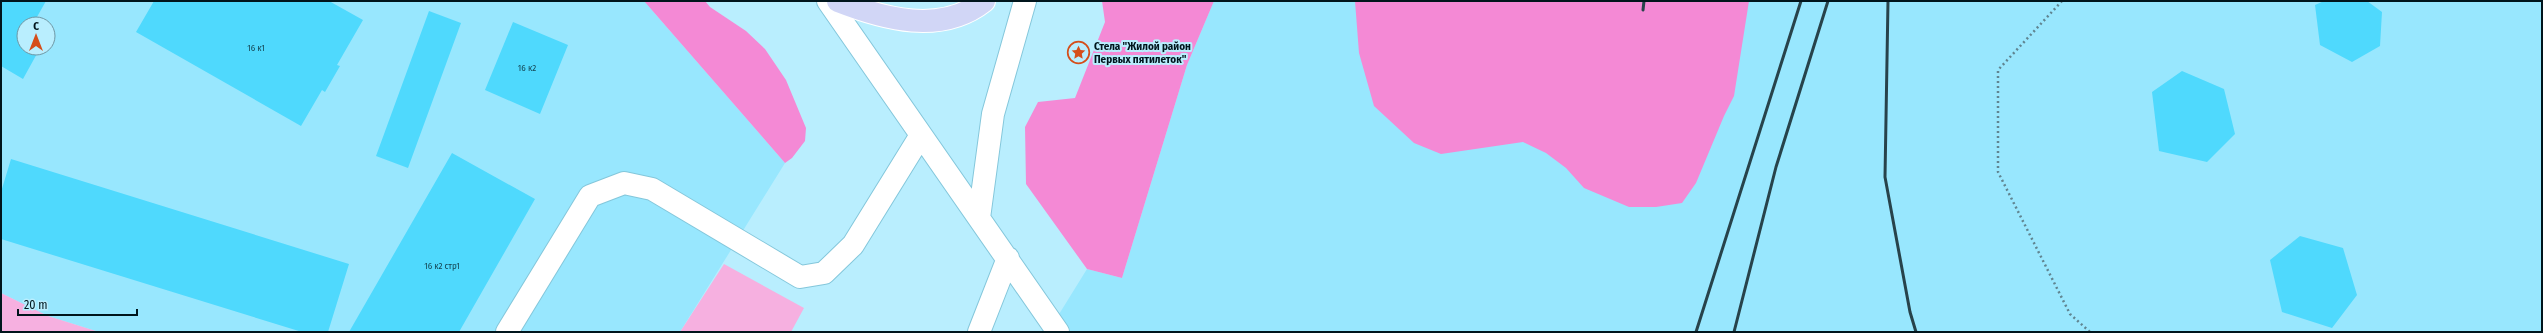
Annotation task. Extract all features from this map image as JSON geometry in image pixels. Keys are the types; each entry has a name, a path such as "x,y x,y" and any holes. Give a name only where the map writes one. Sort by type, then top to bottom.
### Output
{"main road":[{"path":"838,1 874,15 905,20 942,20 979,5"}],"street":[{"path":"828,1 1058,332"},
{"path":"979,218 993,114 1025,1"},
{"path":"507,332 590,196 624,183 652,189 800,277 824,273 853,245 921,135"},
{"path":"979,332 1008,258"}],"path":[{"path":"2062,1 1998,70 1998,172 2070,314 2090,332"}],"shaded area":[{"path":"1,1 644,1 785,163 680,332 99,332 48,316 1,293"},
{"path":"644,1 705,1 710,7 746,31 765,49 786,80 806,128 805,141 792,158 785,163"},
{"path":"1102,1 1214,1 1187,65 1122,278 1087,269 1026,184 1025,127 1038,102 1075,98 1105,22"},
{"path":"1214,1 2542,1 2542,332 1048,332 1087,269 1122,278 1187,65"},
{"path":"1355,1 1749,1 1734,96 1696,183 1682,203 1656,207 1629,207 1584,188 1566,168 1546,153 1523,142 1441,154 1414,143 1374,106 1359,53"},
{"path":"724,264 804,308 791,332 680,332"},
{"path":"1,293 48,316 99,332 1,332"}],"building":[{"path":"1,1 46,1 38,16 16,16 16,56 36,56 23,79 1,66"},
{"path":"154,1 329,1 363,20 337,65 340,66 325,92 322,90 301,126 136,32"},
{"path":"2324,1 2367,1 2382,12 2380,46 2352,62 2320,45 2315,5"},
{"path":"429,11 461,23 408,168 376,156"},
{"path":"513,22 568,45 540,114 485,90"},
{"path":"2182,71 2224,89 2235,134 2207,162 2159,151 2152,92"},
{"path":"452,153 535,199 459,332 349,332"},
{"path":"11,159 349,264 328,332 302,332 1,239 1,192"},
{"path":"2300,236 2343,248 2357,295 2332,328 2282,312 2270,260"}],"railway":[{"path":"1643,10 1644,1"},
{"path":"1696,332 1801,1"},
{"path":"1734,332 1776,167 1828,1"},
{"path":"1888,1 1885,177 1910,312 1916,332"}],"place":[{"name":"Стела \"Жилой район Первых пятилеток\"","path":"1078,52"}]}
